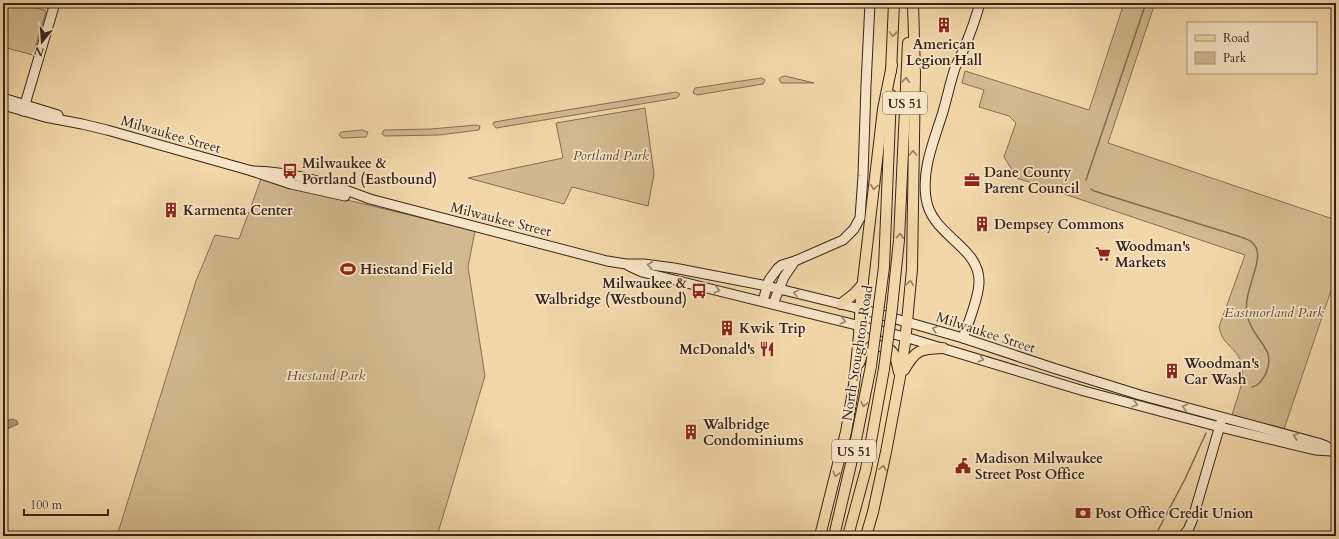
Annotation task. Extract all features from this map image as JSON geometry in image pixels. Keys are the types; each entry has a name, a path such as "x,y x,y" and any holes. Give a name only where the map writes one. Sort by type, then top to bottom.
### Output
{"main road":[{"name":"US 51","path":"892,65 894,3"},
{"name":"North Stoughton Road","path":"848,536 866,469 884,369 897,269 902,202 910,3"},
{"path":"866,536 886,452 900,377 912,261 915,74 913,3"},
{"name":"North Stoughton Road","path":"834,536 852,464 871,366 884,267 892,65"},
{"path":"820,536 846,432 855,375 863,284 883,109 892,65"},
{"path":"841,304 858,291 863,284"},
{"path":"855,375 864,352 873,346 878,346 892,351 900,377"},
{"path":"900,377 911,358 916,353 924,349 943,348"}],"street":[{"path":"24,108 55,3"},
{"path":"763,302 769,280 778,268 843,240 854,229 860,218 870,3"},
{"path":"963,338 979,286 978,270 967,252 935,221 930,213 926,198 925,180 927,166 942,116 952,95 961,66 965,46 980,3"},
{"name":"Milwaukee Street","path":"3,98 45,117 82,124 252,171 296,185 358,198 370,199 626,264 642,272 905,337 1084,391 1220,427 1315,450 1334,452"},
{"name":"Milwaukee Street","path":"3,106 24,108"},
{"path":"773,304 786,272 795,261"},
{"name":"Milwaukee Street","path":"626,264 644,264 674,268 767,286 861,309 963,338 1145,397 1318,443 1326,446 1334,452"},
{"path":"996,364 1038,370 1075,383 1082,382 1086,379"},
{"path":"1084,391 1090,387 1094,387 1145,397"},
{"path":"1183,536 1188,530 1192,521 1223,417"}],"green space":[{"path":"3,3 21,3 46,11 33,55 3,47"},
{"name":"Eastmorland Park","path":"1124,3 1155,3 1108,143 1336,220 1336,276 1284,429 1232,415 1242,383 1242,367 1236,353 1223,338 1219,327 1245,255 1017,178 1004,157 1016,123 1009,116 979,107 984,90 962,83 965,71 1089,110"},
{"path":"785,76 814,83 781,83 779,79"},
{"path":"761,78 765,80 763,84 697,95 693,93 695,88"},
{"path":"676,92 680,94 677,98 496,128 493,124 494,122"},
{"name":"Portland Park","path":"645,108 654,174 648,206 572,187 564,204 468,178 563,158 556,123"},
{"path":"476,125 480,126 479,130 439,135 385,136 382,134 384,130 431,129"},
{"path":"362,130 368,132 366,137 342,138 339,135 341,132"},
{"name":"Hiestand Park","path":"261,179 475,231 468,267 485,376 437,536 117,536 196,281 215,235 239,239"}],"shaded area":[{"path":"13,419 17,421 18,424 3,431 3,421"}],"waterway":[{"path":"1086,180 1146,3"},
{"path":"1091,189 1241,237 1254,244 1258,256 1247,297 1247,314 1251,327 1268,352 1269,360 1268,368 1264,377 1258,384 1252,387"},
{"path":"1155,536 1185,479 1206,433"}],"place":[{"name":"American Legion Hall","path":"944,25"},
{"name":"Milwaukee & Portland (Eastbound)","path":"290,171"},
{"name":"Dane County Parent Council","path":"972,180"},
{"name":"Karmenta Center","path":"171,210"},
{"name":"Dempsey Commons","path":"982,224"},
{"name":"Woodman's Markets","path":"1103,254"},
{"name":"Hiestand Field","path":"348,269"},
{"name":"Milwaukee & Walbridge (Westbound)","path":"699,291"},
{"name":"Kwik Trip","path":"727,328"},
{"name":"McDonald's","path":"767,349"},
{"name":"Woodman's Car Wash","path":"1172,371"},
{"name":"Walbridge Condominiums","path":"691,432"},
{"name":"Madison Milwaukee Street Post Office","path":"963,466"},
{"name":"Post Office Credit Union","path":"1083,513"}]}
